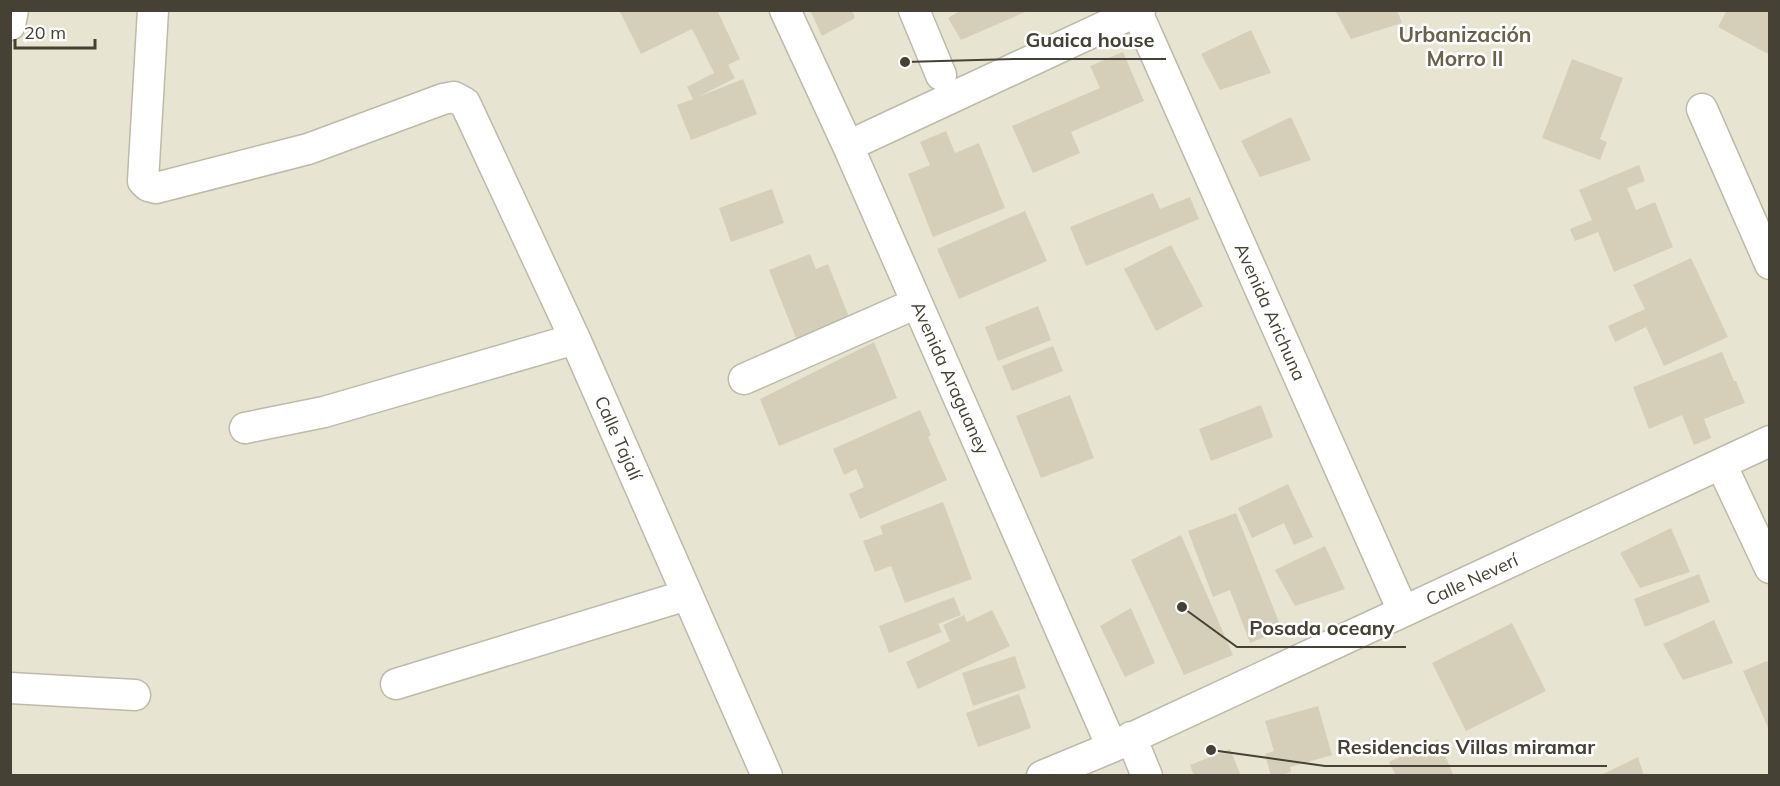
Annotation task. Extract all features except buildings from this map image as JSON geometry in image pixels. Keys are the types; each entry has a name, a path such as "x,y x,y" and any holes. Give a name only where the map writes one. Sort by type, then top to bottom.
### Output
{"street":[{"path":"10,25 13,10"},
{"name":"Calle Tajalí","path":"153,10 143,181 148,186 156,188 308,149 443,99 454,98 465,103 575,339 767,776"},
{"name":"Avenida Araguaney","path":"785,10 917,303 1121,742 1147,776"},
{"path":"914,10 940,75"},
{"path":"848,146 1138,11"},
{"name":"Avenida Arichuna","path":"1138,11 1403,611"},
{"path":"1702,109 1770,264"},
{"path":"744,379 917,303"},
{"path":"245,428 324,412 575,339"},
{"name":"Calle Neverí","path":"1042,776 1121,742 1770,441"},
{"path":"1721,464 1770,568"},
{"path":"396,684 687,595"},
{"path":"10,688 135,695"}],"shaded area":[{"path":"10,11 1769,11 1769,775 11,775"}],"place":[{"name":"Guaica house","path":"905,62"},
{"name":"Posada oceany","path":"1182,607"},
{"name":"Residencias Villas miramar","path":"1211,750"}],"district":[{"name":"Urbanización Morro II","path":"1465,47"}]}
